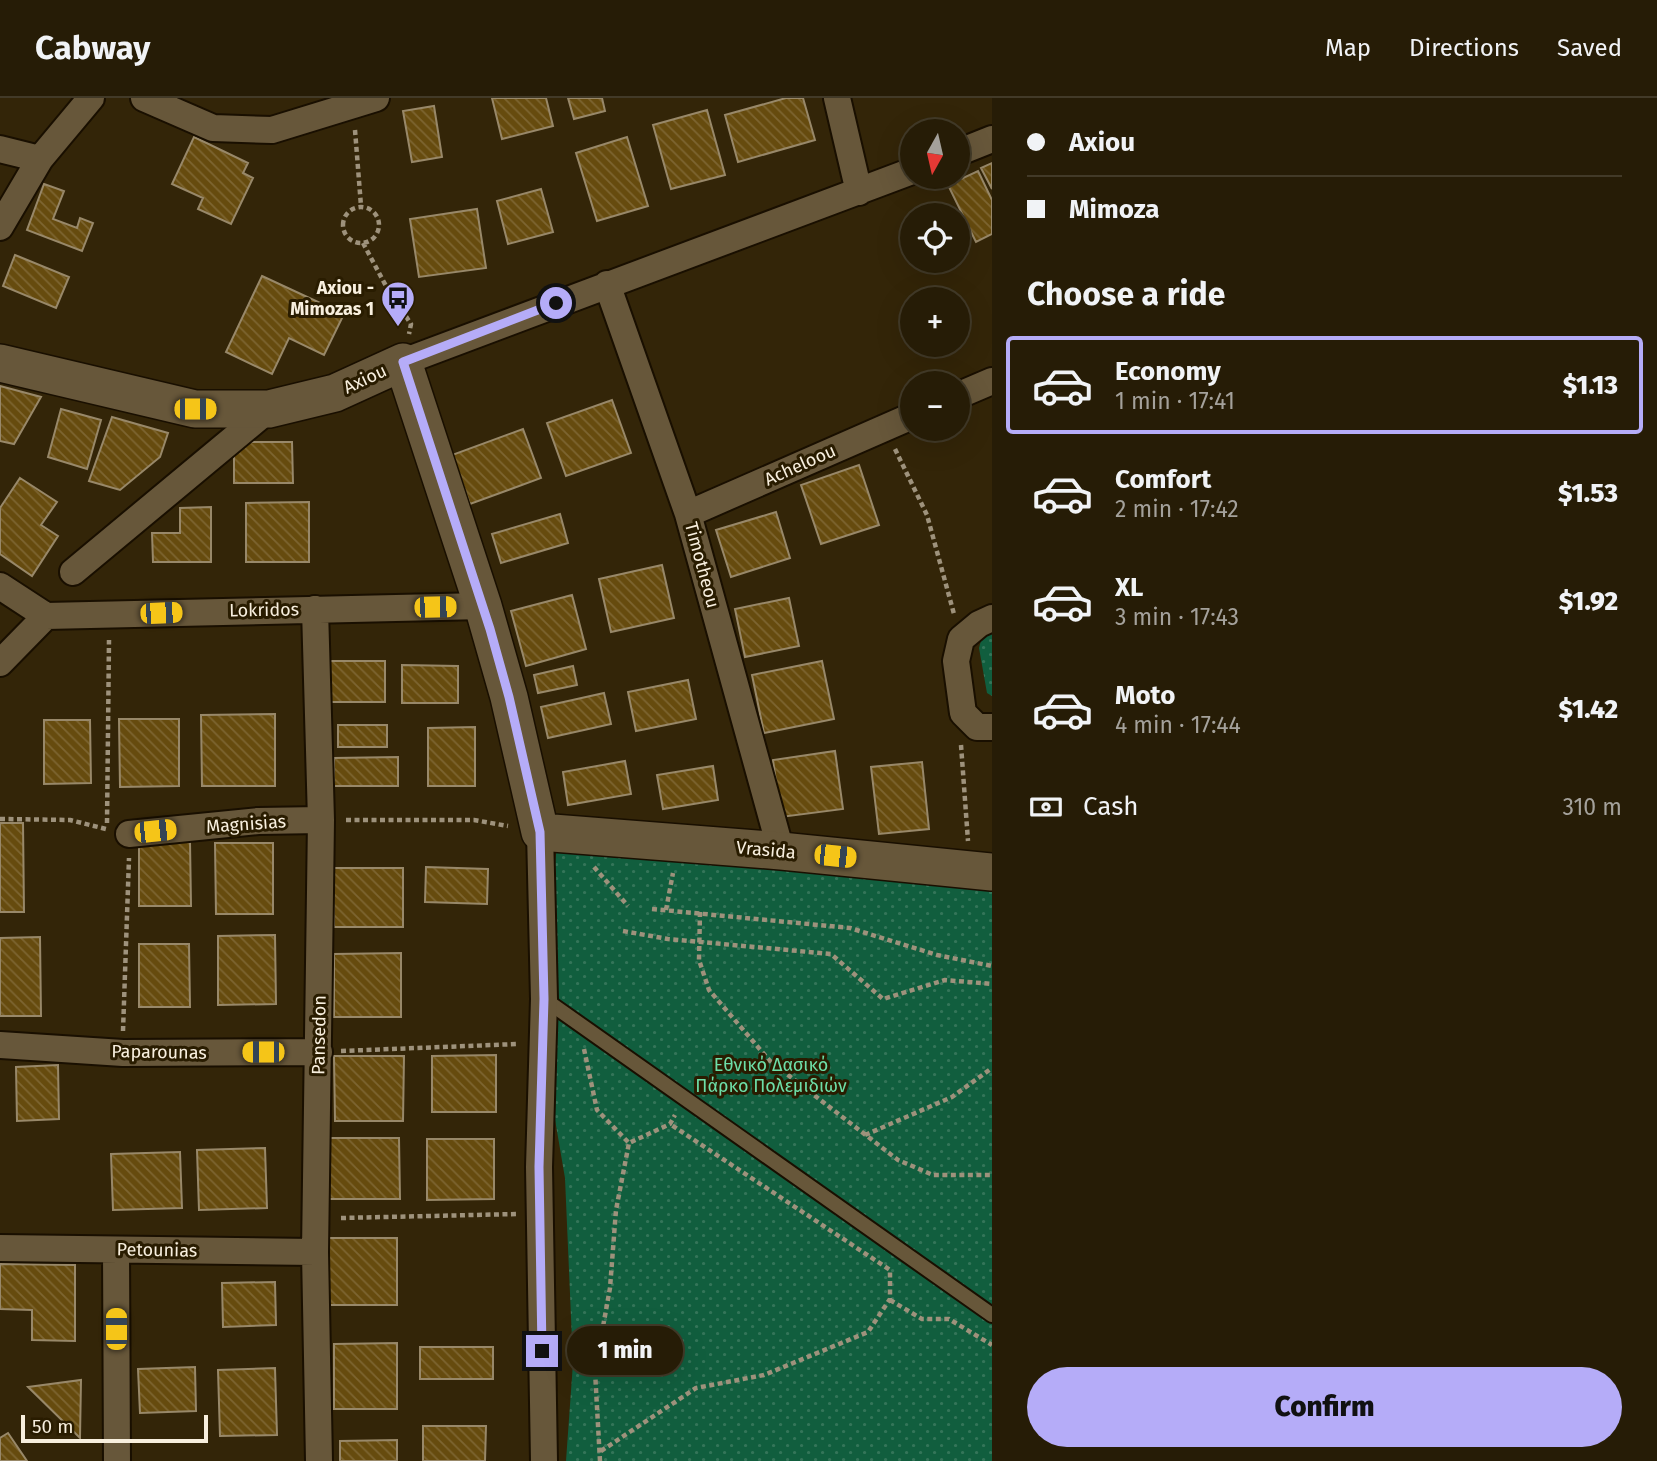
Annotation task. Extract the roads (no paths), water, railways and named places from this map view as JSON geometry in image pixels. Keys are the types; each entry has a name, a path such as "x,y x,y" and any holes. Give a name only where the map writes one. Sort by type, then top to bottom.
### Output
{"street":[{"path":"0,227 40,159 91,98"},
{"path":"144,98 213,128 272,130 364,102"},
{"path":"836,98 859,192"},
{"path":"970,148 992,139"},
{"path":"0,149 40,159"},
{"name":"Axiou","path":"0,363 195,409 269,409 335,393 403,362 900,176"},
{"name":"Timotheou","path":"607,284 688,514 781,851"},
{"path":"403,362 483,606 552,833 544,999 539,1214 544,1461"},
{"path":"970,390 992,381"},
{"path":"73,572 269,409"},
{"name":"Acheloou","path":"688,514 900,421"},
{"path":"0,586 46,616 0,663"},
{"name":"Lokridos","path":"46,616 483,606"},
{"name":"Pansedon","path":"315,609 321,820 315,1218 320,1461"},
{"path":"985,727 963,713 956,661 961,639 979,624 992,618"},
{"name":"Magnisias","path":"118,831 258,821 321,820"},
{"name":"Vrasida","path":"552,833 781,851 981,871"},
{"name":"Paparounas","path":"0,1045 123,1053 319,1052"},
{"name":"Petounias","path":"0,1248 315,1252"},
{"path":"116,1250 117,1461"}],"lane":[{"path":"544,999 992,1315"}],"place":[{"name":"Axiou - Mimozas 1","path":"398,328"}],"park label":[{"name":"Εθνικό Δασικό Πάρκο Πολεμιδιών","path":"771,1075"}]}
